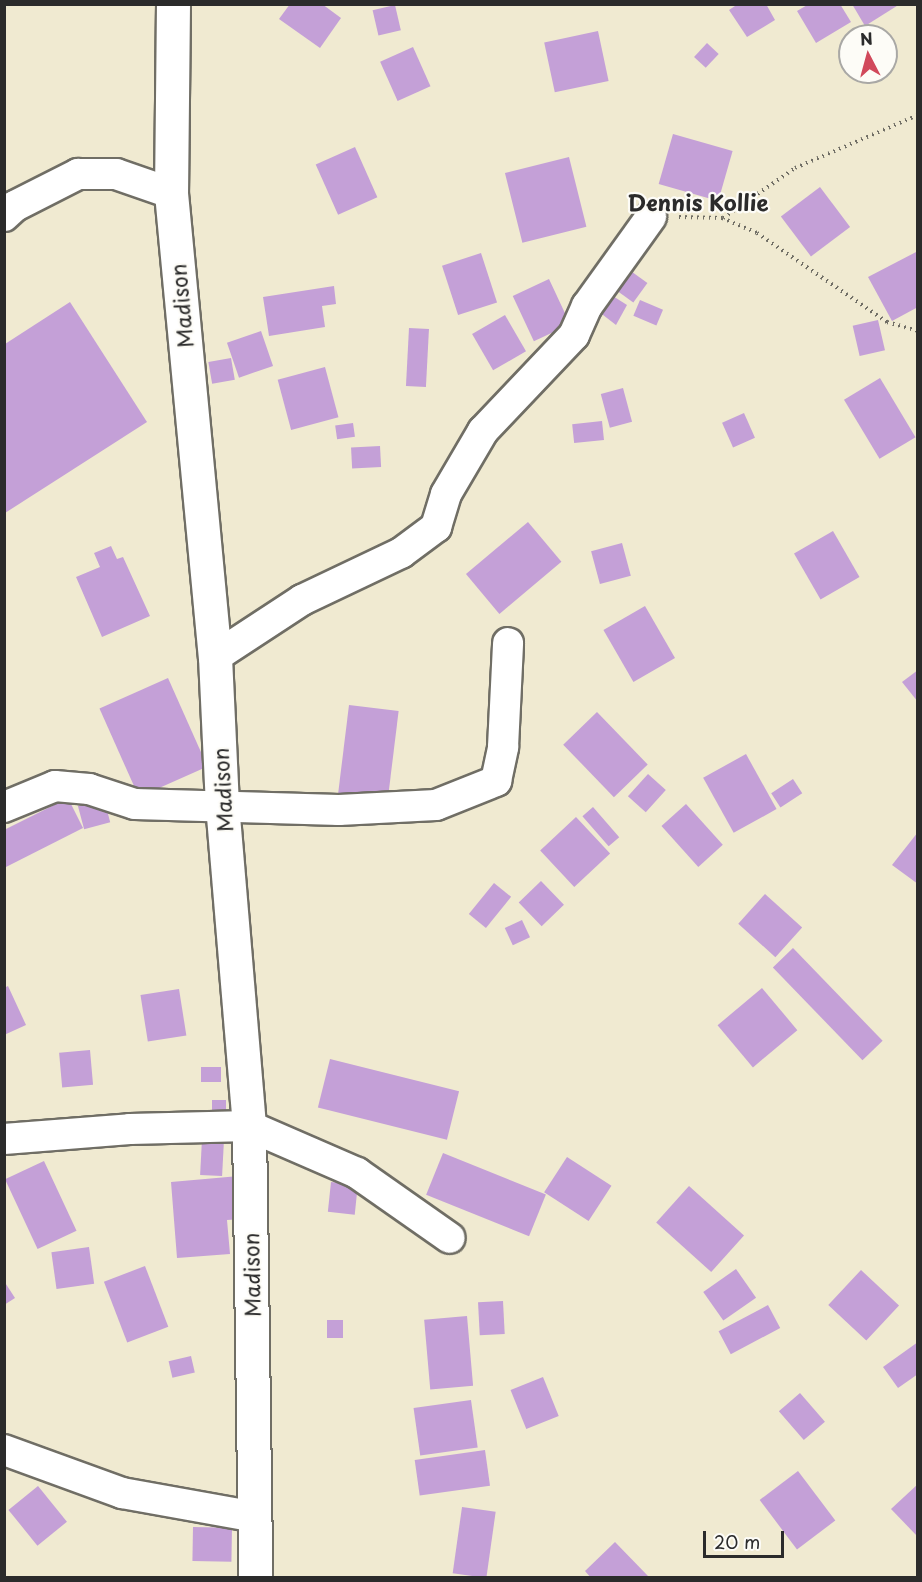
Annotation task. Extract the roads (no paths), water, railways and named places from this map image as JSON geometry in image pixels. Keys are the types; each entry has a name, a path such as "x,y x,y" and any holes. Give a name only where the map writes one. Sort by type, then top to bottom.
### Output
{"street":[{"name":"Madison","path":"173,4 171,193 215,657 222,804 249,1126 256,1517 255,1578"},
{"path":"4,216 15,207 78,174 116,174 171,193"},
{"path":"215,657 302,600 401,553 436,526 446,494 483,431 574,336 587,306 651,217"},
{"path":"4,807 55,786 89,789 135,804 222,804 339,810 436,804 496,781 503,747 508,643"},
{"path":"4,1139 130,1129 249,1126 357,1173 450,1238"},
{"path":"4,1450 122,1493 256,1517"}],"district":[{"name":"Dennis Kollie","path":"698,202"}]}
